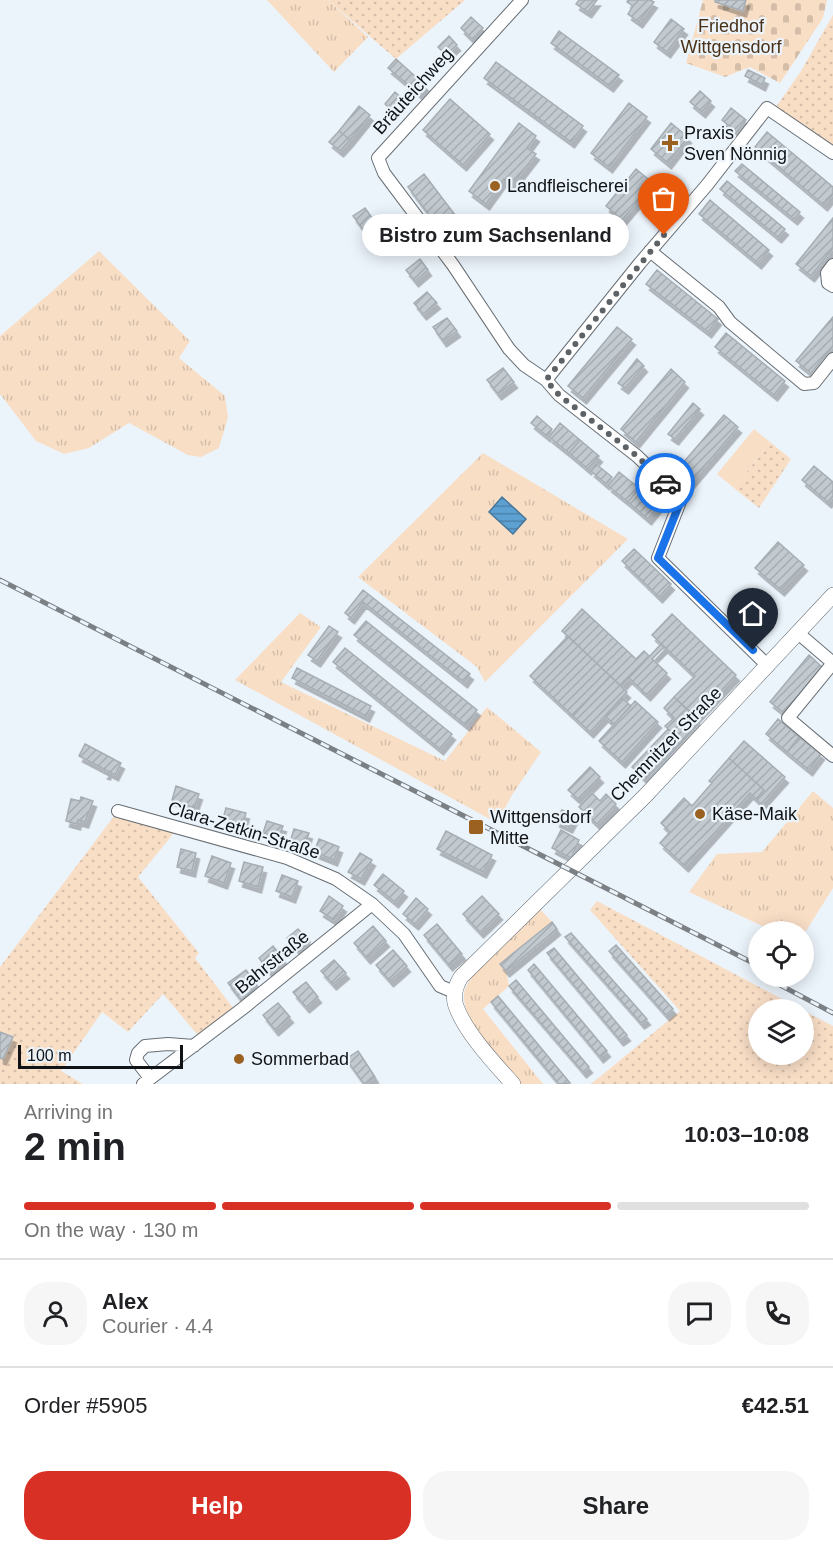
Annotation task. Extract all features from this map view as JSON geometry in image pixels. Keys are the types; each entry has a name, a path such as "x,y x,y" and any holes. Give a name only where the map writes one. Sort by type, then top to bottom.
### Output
{"street":[{"name":"Bräuteichweg","path":"522,0 378,158 384,173 453,264 509,349 524,365 546,380 559,395 637,456 681,500 658,558 768,666"},
{"path":"546,380 650,251 707,185 767,108 833,153"},
{"path":"650,251 719,307 730,322 804,384 814,383 833,359"},
{"path":"833,265 827,273 828,283 833,286"},
{"name":"Chemnitzer Straße","path":"454,992 461,977 600,841 833,595"},
{"path":"798,633 833,663 788,718 833,756"},
{"name":"Clara-Zetkin-Straße","path":"118,811 287,858 336,879 372,904 404,934 440,986 454,992"},
{"name":"Bahrstraße","path":"194,1046 151,1044 141,1048 136,1060 147,1081 194,1046 372,904"},
{"path":"454,992 455,1003 461,1017 513,1084"}],"green space":[{"path":"267,0 328,0 368,37 334,72"},
{"path":"328,0 465,0 396,59"},
{"name":"Friedhof Wittgensdorf","path":"703,0 827,0 823,18 780,83 750,67 725,77 686,63"},
{"path":"833,15 833,145 776,107 801,71"},
{"path":"99,251 190,341 179,358 225,396 228,417 219,448 201,457 188,455 129,423 89,448 64,454 36,441 0,394 0,336"},
{"path":"754,429 770,442 734,488 717,474"},
{"path":"770,442 791,459 759,508 734,488"},
{"path":"483,453 628,539 485,682 477,667 358,577"},
{"path":"300,613 321,627 281,682 445,761 487,707 541,752 512,795 497,823 235,680"},
{"path":"813,791 833,808 833,888 812,921 751,921 689,892 717,854 762,852"},
{"path":"118,811 178,828 138,877 199,953 195,958 237,1013 202,1040 163,994 128,1032 102,1012 61,1071 83,1084 0,1084 0,967"},
{"path":"597,901 748,981 748,987 759,987 782,999 748,999 748,1065 814,1065 814,1016 833,1026 833,1084 591,1084 680,1011 590,910"},
{"path":"540,909 552,922 506,971 509,986 483,1009 543,1084 521,1084 476,1030 465,1006 464,994 475,973"}],"water":[{"path":"502,497 526,519 513,534 489,512"}],"building":[{"path":"579,0 597,0 588,12 576,4"},
{"path":"628,0 654,2 639,22 628,14 633,6 627,2"},
{"path":"715,0 746,0 743,11 715,2"},
{"path":"471,17 483,28 472,39 461,28"},
{"path":"671,19 684,29 667,52 654,42"},
{"path":"559,31 619,75 610,86 551,43"},
{"path":"449,36 457,45 446,55 438,47"},
{"path":"396,59 425,85 418,93 388,68"},
{"path":"496,62 583,126 571,142 484,78"},
{"path":"748,70 765,78 762,85 745,76"},
{"path":"700,91 711,101 702,112 690,102"},
{"path":"395,92 404,100 394,112 385,104"},
{"path":"450,99 490,134 463,165 423,130"},
{"path":"629,103 647,117 609,167 591,153"},
{"path":"359,106 370,115 350,140 339,131"},
{"path":"731,108 746,120 737,132 722,120"},
{"path":"519,123 536,136 527,148 536,154 512,185 504,179 486,204 469,191"},
{"name":"Praxis Sven Nönnig","path":"671,123 688,137 668,163 651,149"},
{"path":"339,131 350,140 340,151 329,142"},
{"path":"767,132 833,187 833,194 824,205 755,147"},
{"path":"742,164 800,212 794,219 735,171"},
{"path":"636,169 653,183 622,220 606,206"},
{"path":"424,174 465,228 448,240 408,187"},
{"path":"727,181 785,229 778,237 720,189"},
{"path":"710,200 769,250 758,263 699,214"},
{"path":"365,208 387,239 376,247 353,216"},
{"path":"833,218 833,248 811,276 796,264"},
{"path":"420,259 428,270 415,281 406,270"},
{"path":"657,270 718,319 708,332 646,284"},
{"path":"427,292 437,303 423,314 414,303"},
{"path":"833,317 833,346 811,373 796,361"},
{"path":"447,318 457,331 443,341 433,327"},
{"path":"617,327 632,339 583,398 568,386"},
{"path":"726,333 785,381 774,395 715,347"},
{"path":"637,359 644,366 625,388 618,383"},
{"path":"503,368 514,382 498,394 487,380"},
{"path":"671,369 685,382 636,442 621,429"},
{"path":"693,403 700,409 675,439 668,434"},
{"path":"724,415 738,427 691,482 677,470"},
{"path":"537,416 552,429 547,436 531,423"},
{"path":"560,423 580,440 569,453 549,437"},
{"path":"580,440 599,456 588,469 569,453"},
{"path":"596,464 612,477 606,484 591,471"},
{"path":"814,466 833,482 833,496 828,502 802,480"},
{"path":"619,472 639,488 628,502 608,486"},
{"path":"639,488 660,504 648,519 628,502"},
{"path":"778,542 804,565 781,590 755,568"},
{"path":"634,549 671,584 659,597 622,561"},
{"path":"363,590 470,674 464,682 363,602 351,618 345,613"},
{"path":"582,609 636,659 644,651 649,656 621,686 562,631"},
{"path":"672,614 736,675 696,717 674,697 695,676 652,635"},
{"path":"366,621 477,710 466,725 354,635"},
{"path":"329,626 338,632 317,661 308,655"},
{"path":"568,636 610,676 573,716 530,676"},
{"path":"661,644 664,647 652,659 667,673 647,695 629,678"},
{"path":"345,648 452,734 440,749 333,662"},
{"path":"809,655 822,667 784,713 770,702"},
{"path":"297,668 371,706 366,716 292,678"},
{"path":"610,676 627,692 590,732 573,716"},
{"path":"674,697 700,722 682,742 665,726 674,718 664,708"},
{"path":"622,698 631,706 614,724 605,716"},
{"path":"635,701 658,722 622,762 599,741"},
{"path":"778,719 799,737 787,752 766,734"},
{"path":"668,729 682,742 665,760 651,747"},
{"path":"799,737 821,754 809,770 787,752"},
{"path":"744,741 785,777 761,804 756,799 764,790 729,758"},
{"path":"85,744 121,763 115,775 108,771 107,774 104,773 106,770 79,756"},
{"path":"651,747 665,760 645,779 632,767"},
{"name":"Käse-Maik","path":"729,758 764,790 756,799 750,793 685,866 660,843 670,832 661,823 684,798 692,806"},
{"path":"590,767 600,777 578,799 568,790"},
{"path":"176,786 199,794 194,808 172,800"},
{"path":"592,793 600,801 606,794 616,804 597,824 579,807"},
{"path":"81,797 93,801 85,822 78,820 77,824 66,821 71,799 80,801"},
{"path":"226,808 246,813 242,827 222,822"},
{"path":"562,810 575,816 569,827 556,821"},
{"path":"267,821 283,826 279,837 263,833"},
{"path":"294,829 309,833 304,847 290,842"},
{"path":"561,830 579,840 571,858 552,848"},
{"path":"446,831 492,855 483,872 437,849"},
{"path":"319,839 339,847 334,860 314,852"},
{"path":"181,849 196,853 192,871 177,867"},
{"path":"360,853 372,860 361,879 348,872"},
{"path":"212,856 231,863 224,883 205,876"},
{"path":"244,862 263,867 258,887 239,881"},
{"path":"383,874 404,891 395,902 374,885"},
{"path":"282,875 298,881 292,897 276,891"},
{"path":"329,896 343,906 334,920 320,911"},
{"path":"482,896 499,914 480,932 463,914"},
{"path":"416,898 428,909 415,924 403,914"},
{"path":"552,922 557,929 506,971 500,964"},
{"path":"437,924 462,954 449,965 424,935"},
{"path":"373,926 386,941 367,958 354,943"},
{"path":"298,929 310,942 299,952 287,938"},
{"path":"571,933 647,1019 641,1023 565,937"},
{"path":"616,945 673,1009 666,1015 609,951"},
{"path":"273,946 285,961 270,973 259,958"},
{"path":"554,948 627,1035 620,1040 547,953"},
{"path":"393,950 407,966 390,981 376,965"},
{"path":"334,960 346,973 333,984 321,971"},
{"path":"534,964 607,1051 600,1057 528,970"},
{"path":"246,970 258,987 241,1000 228,983"},
{"path":"516,980 589,1067 583,1072 509,986"},
{"path":"306,982 318,997 306,1007 293,992"},
{"path":"498,996 570,1083 559,1084 491,1002"},
{"path":"278,1003 290,1017 275,1030 263,1015"},
{"path":"0,1032 13,1037 3,1059 0,1058"},
{"path":"358,1051 375,1077 364,1084 346,1059"}],"railway":[{"path":"0,580 748,960"},
{"path":"784,987 833,1013"}],"way so far":[{"path":"664,235 546,380 559,395 637,456 665,483"}],"place":[{"name":"Praxis Sven Nönnig","path":"670,143"},
{"name":"Landfleischerei","path":"495,186"},
{"name":"Bistro zum Sachsenland","path":"664,235"},
{"name":"Käse-Maik","path":"700,814"},
{"name":"Wittgensdorf Mitte","path":"476,827"},
{"name":"Sommerbad","path":"239,1059"}],"route":[{"path":"665,483 681,500 674,512 658,558 753,650"}]}
